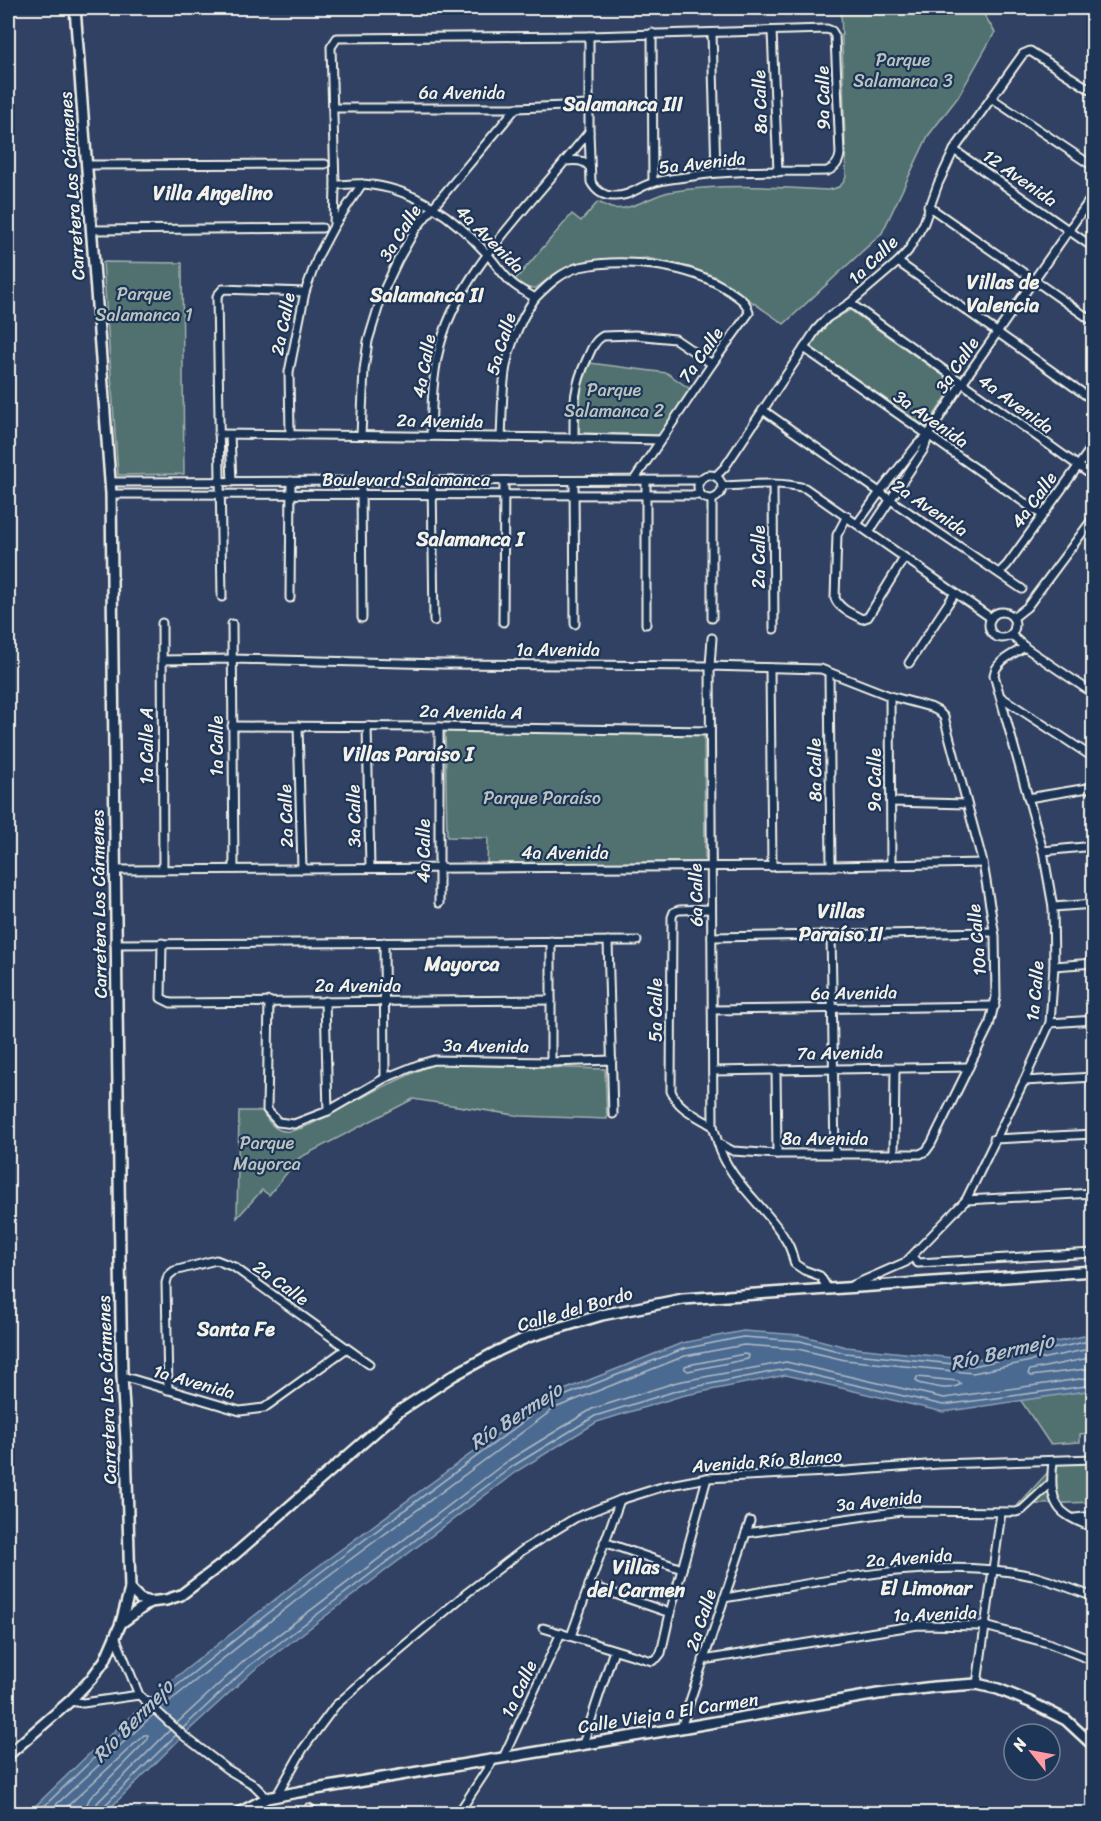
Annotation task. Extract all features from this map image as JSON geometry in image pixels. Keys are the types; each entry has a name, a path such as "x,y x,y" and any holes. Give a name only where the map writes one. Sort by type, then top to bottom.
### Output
{"street":[{"name":"Carretera Los Cármenes","path":"8,1755 70,1701 105,1660 121,1623 130,1589 122,1376 111,494 75,8"},
{"name":"9a Calle","path":"772,31 827,29 832,32 837,41 840,154 836,165"},
{"path":"590,168 590,36 772,31"},
{"name":"8a Calle","path":"772,31 778,172"},
{"path":"652,33 653,183"},
{"path":"712,33 716,172"},
{"name":"2a Calle","path":"334,226 334,108 331,47 337,38 590,36"},
{"name":"1a Calle","path":"716,476 827,318 850,303 908,251 924,223 928,206 954,150 1023,54 1030,51 1094,92"},
{"path":"990,98 1094,167"},
{"name":"6a Avenida","path":"334,108 516,108 590,105"},
{"name":"3a Calle","path":"362,435 364,370 368,341 383,292 398,260 415,230 516,108"},
{"name":"4a Calle","path":"431,436 433,382 438,352 452,313 467,283 488,254 589,132"},
{"name":"12 Avenida","path":"954,150 1094,248"},
{"path":"565,161 583,162 590,168"},
{"path":"87,165 325,164"},
{"name":"5a Avenida","path":"590,168 594,188 603,195 624,196 653,183 716,172 827,171 836,165"},
{"name":"2a Calle","path":"290,435 290,372 305,292 318,256 334,226 362,184"},
{"name":"4a Avenida","path":"335,185 362,184 405,193 434,206 488,254 510,281 535,298"},
{"name":"3a Calle","path":"857,524 918,444 928,435 1094,194"},
{"path":"928,206 1094,322"},
{"path":"93,230 322,228"},
{"path":"898,262 1094,401"},
{"name":"7a Calle","path":"535,298 552,281 578,267 640,263 657,264 698,274 718,283 748,306 749,313 634,480"},
{"path":"222,597 217,296 223,289 305,292"},
{"name":"5a Calle","path":"501,437 505,372 519,328 527,309 535,298"},
{"name":"4a Avenida","path":"850,303 1094,477"},
{"path":"574,438 574,404 577,382 593,344 603,336 635,335 675,339 712,364"},
{"name":"3a Avenida","path":"804,348 1042,515"},
{"name":"2a Avenida","path":"763,410 1022,589"},
{"name":"2a Avenida","path":"219,434 660,440"},
{"path":"230,435 232,482"},
{"name":"3a Calle","path":"869,532 924,449 928,435"},
{"name":"4a Calle","path":"999,573 1094,444"},
{"path":"707,475 716,476 722,486 720,494 712,499 701,495 698,488 700,480 707,475"},
{"path":"646,480 646,624"},
{"name":"Boulevard Salamanca","path":"110,482 700,480"},
{"path":"290,598 291,481"},
{"path":"361,481 362,618"},
{"path":"432,481 434,621"},
{"path":"503,622 504,481"},
{"path":"573,481 575,624"},
{"path":"722,486 773,485 805,488 991,618"},
{"name":"2a Calle","path":"773,485 774,629"},
{"name":"Boulevard Salamanca","path":"111,494 701,495"},
{"path":"712,499 712,618"},
{"path":"847,516 837,535 835,598 843,608 862,620 868,617 904,558"},
{"path":"1013,618 1027,607 1094,517"},
{"path":"909,663 955,593"},
{"path":"1003,612 1013,618 1015,627 1011,635 1002,639 993,635 989,627 991,618 1003,612"},
{"name":"1a Calle A","path":"162,623 163,869"},
{"name":"1a Calle","path":"232,624 234,869"},
{"path":"1011,635 1094,694"},
{"name":"6a Calle","path":"711,638 712,1125 721,1145 721,1156 769,1216 790,1247 795,1264 820,1276 828,1288"},
{"name":"1a Calle","path":"849,1287 906,1262 966,1200 1050,1023 1054,966 1053,907 1043,851 994,675 995,669 1002,661 1025,647"},
{"name":"1a Avenida","path":"162,660 232,659 821,669 890,696 930,707 944,717"},
{"path":"770,668 772,867"},
{"name":"8a Calle","path":"829,672 831,866"},
{"name":"9a Calle","path":"890,696 891,865"},
{"path":"1001,697 1094,758"},
{"name":"10a Calle","path":"926,1151 989,1026 996,997 994,932 983,862 944,717"},
{"name":"2a Avenida A","path":"232,726 710,731"},
{"name":"2a Calle","path":"298,726 302,869"},
{"name":"3a Calle","path":"367,726 370,868"},
{"name":"4a Calle","path":"439,727 439,903"},
{"path":"1028,798 1094,788"},
{"path":"891,802 966,804"},
{"path":"1043,851 1094,846"},
{"name":"4a Avenida","path":"115,870 772,867 983,862"},
{"path":"1053,907 1094,904"},
{"name":"5a Calle","path":"711,909 679,909 672,916 671,1091 680,1105 712,1125"},
{"path":"712,937 994,932"},
{"path":"831,935 835,1153"},
{"path":"551,941 551,1062"},
{"path":"608,941 613,1114"},
{"path":"115,944 637,941"},
{"path":"384,942 385,1078"},
{"name":"2a Avenida","path":"162,943 161,998 171,1003 551,1000"},
{"path":"1054,966 1094,963"},
{"name":"3a Avenida","path":"269,1001 267,1110 269,1115 278,1122 287,1124 294,1124 328,1111 385,1078 434,1060 551,1062 612,1060"},
{"path":"325,1001 328,1111"},
{"name":"6a Avenida","path":"713,1010 995,1006"},
{"path":"1050,1023 1094,1020"},
{"name":"7a Avenida","path":"713,1071 969,1067"},
{"path":"894,1154 895,1068"},
{"path":"776,1069 777,1154"},
{"path":"1024,1081 1094,1077"},
{"path":"994,1139 1094,1134"},
{"name":"8a Avenida","path":"721,1145 733,1151 777,1154 920,1154 926,1151"},
{"path":"966,1200 1094,1192"},
{"path":"912,1257 918,1263 1094,1253"},
{"name":"2a Calle","path":"168,1390 166,1283 168,1276 174,1271 216,1260 224,1262 369,1365"},
{"name":"Calle del Bordo","path":"121,1623 150,1602 181,1595 234,1555 398,1412 454,1375 528,1337 602,1315 683,1299 1094,1271"},
{"name":"1a Avenida","path":"122,1376 240,1411 264,1408 346,1348"},
{"name":"Avenida Río Blanco","path":"272,1797 303,1749 335,1706 468,1592 523,1550 574,1518 664,1486 707,1478 939,1464 1094,1459"},
{"path":"1053,1461 1051,1483 1054,1498 1065,1514 1094,1528"},
{"path":"543,1628 652,1661 657,1658 661,1653 707,1478"},
{"name":"3a Avenida","path":"746,1533 901,1511 1016,1512 1022,1510 1051,1483"},
{"path":"571,1636 620,1500"},
{"path":"977,1684 1001,1513"},
{"path":"1072,1518 1094,1516"},
{"name":"2a Calle","path":"681,1728 750,1521"},
{"path":"604,1542 682,1569"},
{"name":"2a Avenida","path":"724,1598 910,1569 993,1570 1035,1576 1094,1597"},
{"path":"589,1585 670,1613"},
{"path":"130,1589 140,1599 150,1602"},
{"name":"1a Avenida","path":"703,1660 918,1625 985,1626 1048,1643 1094,1661"},
{"name":"1a Calle","path":"458,1814 499,1758 561,1633"},
{"path":"116,1636 139,1695 184,1736 272,1797"},
{"path":"583,1744 614,1650"},
{"name":"Calle Vieja a El Carmen","path":"237,1814 272,1797 878,1694 934,1687 977,1684 998,1689 1066,1720 1094,1746"},
{"path":"70,1701 82,1703 139,1695"},
{"path":"307,1811 317,1814"}],"green space":[{"name":"Parque Salamanca 3","path":"841,8 980,8 995,32 958,97 928,136 882,233 784,324 716,277 689,267 647,258 575,263 536,288 522,286 515,280 572,214 581,221 598,202 618,209 633,206 669,192 689,189 748,186 828,190 841,185 846,177"},
{"name":"Parque Salamanca 1","path":"103,262 182,263 184,474 118,475"},
{"path":"850,310 955,384 926,427 809,346 831,321"},
{"name":"Parque Salamanca 2","path":"590,363 667,373 690,389 660,435 579,433 581,387"},
{"name":"Parque Paraíso","path":"445,731 704,735 705,862 487,864 488,838 447,837"},
{"name":"Parque Mayorca","path":"433,1064 605,1069 607,1119 521,1116 413,1099 299,1158 269,1195 262,1190 237,1218 239,1111 263,1111 270,1123 281,1130 290,1131 311,1124"},
{"path":"1093,1365 1093,1440 1091,1440 1090,1433 1080,1434 1080,1442 1050,1444 1009,1383"},
{"path":"1093,1458 1093,1502 1018,1505 1048,1472 1050,1460"}],"water":[{"name":"Río Bermejo","path":"743,1331 800,1335 846,1347 973,1360 1093,1334 1093,1390 943,1412 786,1375 681,1396 597,1422 517,1471 253,1671 105,1813 27,1814 162,1688 305,1576 549,1396 682,1343"}],"district":[{"name":"Salamanca III","path":"623,104"},
{"name":"Villa Angelino","path":"213,193"},
{"name":"Villas de Valencia","path":"1003,294"},
{"name":"Salamanca II","path":"427,295"},
{"name":"Salamanca I","path":"470,539"},
{"name":"Villas Paraíso I","path":"408,754"},
{"name":"Villas Paraíso II","path":"841,922"},
{"name":"Mayorca","path":"462,964"},
{"name":"Santa Fe","path":"236,1329"},
{"name":"Villas del Carmen","path":"636,1578"},
{"name":"El Limonar","path":"926,1588"}]}
